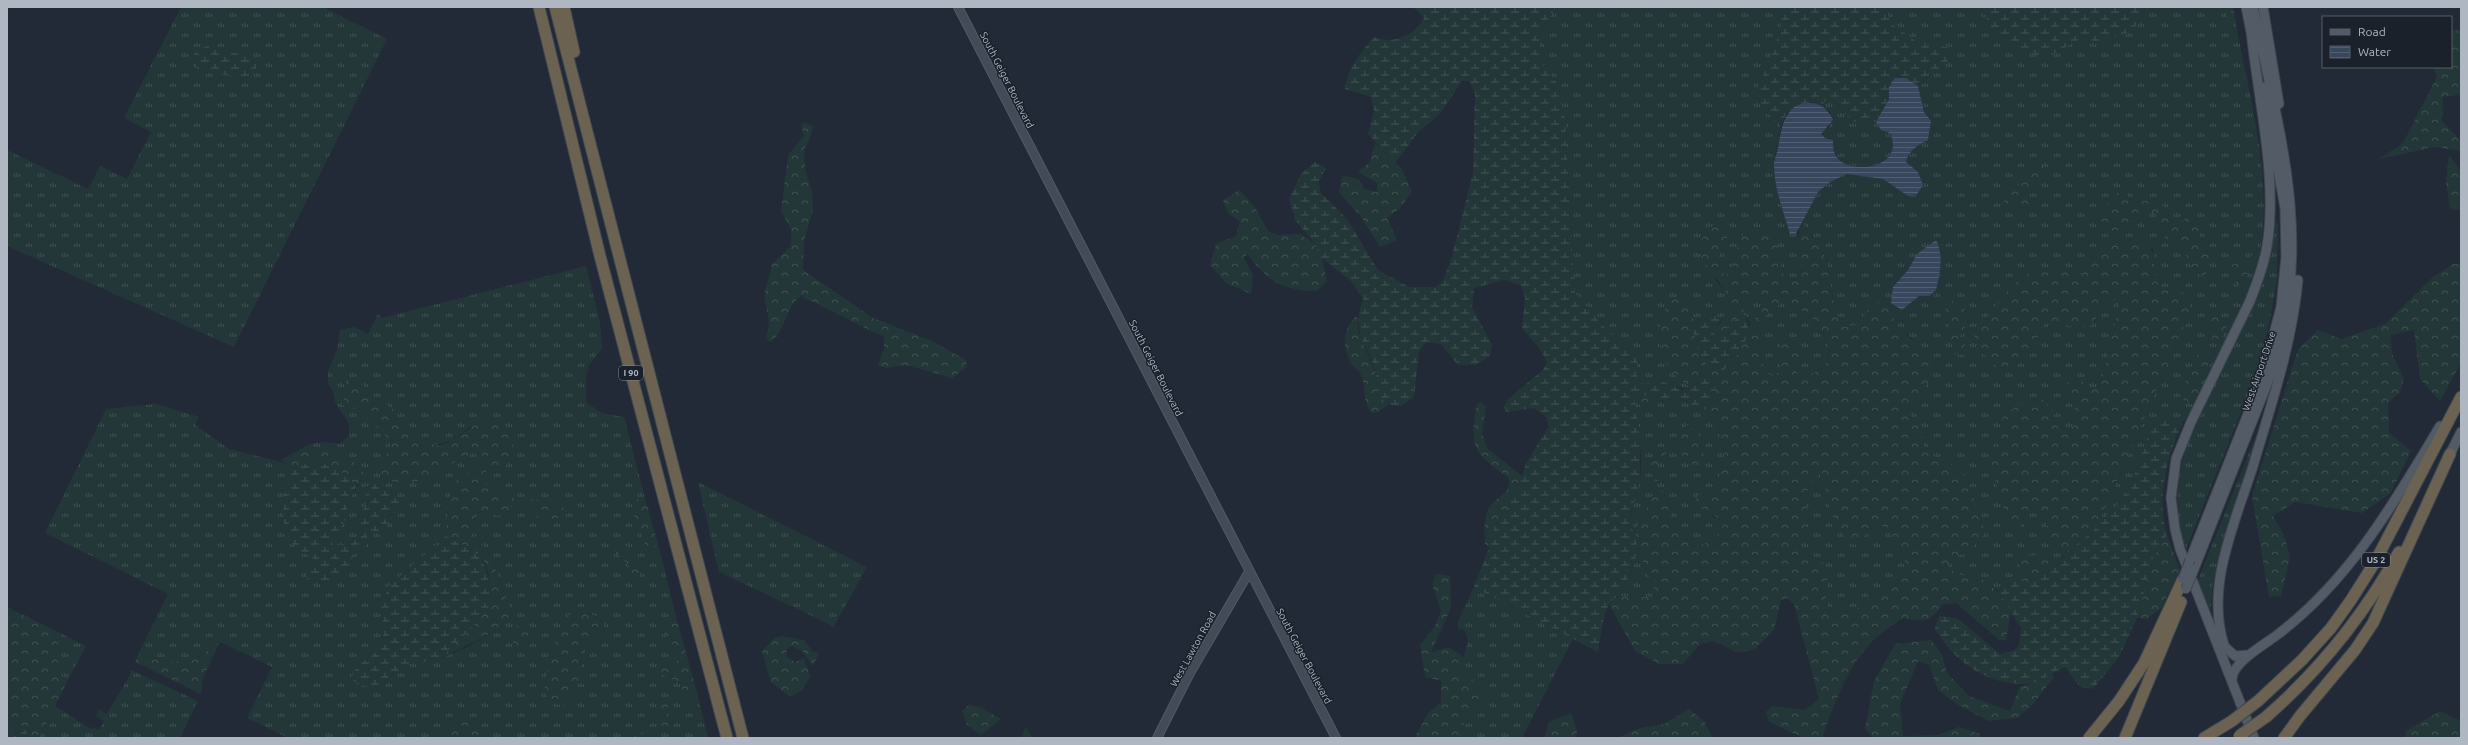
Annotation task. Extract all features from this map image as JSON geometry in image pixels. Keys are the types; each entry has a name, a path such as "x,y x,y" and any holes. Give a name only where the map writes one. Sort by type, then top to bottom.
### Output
{"highway":[{"name":"I 90","path":"539,7 600,256 727,738"},
{"name":"I 90","path":"555,7 743,738"},
{"path":"564,7 577,65 582,112"},
{"name":"US 2","path":"2204,738 2232,720 2258,700 2302,660 2331,628 2375,562 2461,397"},
{"path":"2284,738 2300,716 2355,650 2373,623 2450,454"},
{"name":"US 2","path":"2237,737 2266,717 2313,673 2364,610 2401,549 2450,454"},
{"path":"2089,738 2118,701 2144,663 2184,584"},
{"path":"2125,738 2184,584"}],"main road":[{"name":"West Airport Drive","path":"2184,584 2190,560 2266,367 2280,318 2285,277 2287,236 2284,198 2246,7"},
{"name":"West Airport Drive","path":"2184,584 2194,569 2264,392 2284,332 2293,262 2291,196 2253,7"},
{"path":"2263,7 2279,103 2281,143"},
{"path":"2251,31 2269,176 2270,214 2267,247 2259,280 2250,301 2180,447 2173,473 2171,498 2175,529 2180,550 2258,738"},
{"path":"2254,738 2232,676 2224,646 2218,607 2222,568 2282,365 2295,308 2298,245 2296,219 2291,196"},
{"path":"2232,676 2238,664 2310,607 2355,560 2378,527 2461,393"},
{"name":"US 2","path":"2450,454 2461,432"},
{"path":"2224,646 2229,653 2238,656 2254,652"}],"street":[{"name":"South Geiger Boulevard","path":"958,7 1336,738"},
{"name":"West Lawton Road","path":"1157,738 1190,673 1249,572"}],"green space":[{"path":"181,7 323,7 387,39 234,347 7,246 7,150 88,189 100,166 127,179 151,132 124,118"},
{"path":"1414,7 1556,7 1540,32 1540,60 1558,85 1565,119 1575,293 1602,325 1630,349 1637,359 1637,376 1641,383 1646,384 1655,381 1669,384 1682,390 1698,384 1703,376 1710,376 1716,384 1707,410 1695,408 1684,398 1657,401 1648,396 1639,395 1634,398 1640,433 1640,482 1630,516 1630,526 1635,533 1637,542 1635,560 1628,579 1619,595 1611,602 1605,613 1598,652 1474,587 1492,540 1494,528 1517,492 1526,463 1549,426 1546,417 1534,408 1506,412 1504,406 1508,399 1543,370 1547,363 1540,349 1522,328 1525,298 1521,286 1504,280 1474,288 1472,308 1492,344 1490,356 1475,365 1458,365 1441,344 1426,342 1419,351 1414,397 1401,406 1389,405 1376,393 1376,374 1373,363 1359,331 1359,312 1363,299 1352,282 1322,258 1315,244 1296,221 1289,199 1301,174 1315,162 1326,168 1319,181 1320,192 1347,219 1378,270 1409,287 1436,287 1443,281 1452,256 1473,172 1475,93 1469,81 1462,81 1440,114 1419,131 1395,163 1368,134 1374,111 1371,97 1345,89 1346,82 1352,68 1360,54 1375,37 1389,40 1396,39 1410,34 1416,29 1424,18"},
{"path":"1556,7 1782,7 1781,29 1757,91 1760,104 1781,127 1773,167 1781,205 1790,234 1794,235 1797,232 1804,265 1801,276 1787,280 1782,272 1775,235 1740,238 1731,272 1726,275 1718,270 1718,259 1729,234 1720,222 1715,280 1725,290 1730,308 1721,320 1715,316 1699,322 1693,331 1693,308 1674,374 1691,388 1679,387 1657,381 1646,384 1641,383 1637,376 1637,359 1630,349 1602,325 1575,293 1565,119 1540,60 1540,32"},
{"path":"1782,7 1883,7 1893,25 1920,44 1947,47 1951,53 1947,63 1918,86 1906,78 1889,87 1889,99 1876,122 1853,122 1832,100 1828,98 1821,106 1811,102 1787,112 1781,127 1760,104 1757,91 1781,29"},
{"path":"1883,7 1981,7 1993,32 2048,57 2080,39 2101,42 2137,25 2145,7 2223,7 2229,20 2236,24 2254,112 2259,142 2264,202 2263,232 2258,262 2249,290 2237,318 2209,373 2207,354 2202,350 2198,352 2181,392 2184,401 2195,404 2183,422 2176,419 2149,432 2132,482 2118,504 2092,532 2105,509 2191,310 2162,290 2156,283 2153,249 2093,257 2080,275 2061,268 2035,342 2046,321 2081,328 2091,325 2108,302 2118,299 2119,307 2103,376 2096,387 2089,387 2076,410 2075,425 2068,429 2056,426 2053,411 2020,527 2027,510 2036,508 2045,513 2050,538 2056,546 2068,551 2052,565 2049,557 2019,565 2020,580 1996,588 1979,578 1956,575 1947,565 1952,557 1969,552 1958,468 1925,452 1919,426 1908,413 1910,406 1932,378 1912,338 1895,326 1892,309 1874,303 1856,326 1845,327 1835,315 1827,259 1802,222 1818,192 1830,182 1847,174 1883,179 1908,196 1919,180 1918,172 1906,162 1909,154 1917,146 1928,140 1931,121 1924,112 1918,86 1947,63 1947,47 1920,44 1893,25","holes":["2046,169 2026,190 2032,201 2002,193 2012,192","2124,193 2129,198 2137,201 2149,200 2160,202 2173,222 2181,222 2199,230 2200,241 2212,256 2190,264 2182,246 2162,236 2160,232 2161,218 2154,213 2144,213 2137,223 2125,224","1936,241 1940,256 1940,269 1933,289 1929,296 1919,296 1902,310 1893,287 1908,270 1917,254","2254,261 2247,272 2232,265","1966,309 1969,319 1960,336"]},
{"path":"1981,7 2145,7 2137,25 2126,33 2101,42 2080,39 2048,57 2030,53 1993,32"},
{"path":"2223,7 2233,7 2236,24 2229,20"},
{"path":"2461,30 2461,95 2443,97 2442,121 2461,141 2461,151 2435,147 2379,159 2403,143 2437,77 2433,68 2452,68 2452,31"},
{"path":"209,45 251,58 257,62 255,72 248,80 200,70 195,67 192,58 196,51"},
{"path":"1828,98 1832,100 1853,122 1876,122 1881,130 1890,133 1893,145 1890,155 1882,162 1872,166 1861,167 1840,161 1834,153 1831,138 1825,138 1821,134 1822,131 1829,127 1830,112 1821,106"},
{"path":"804,122 813,126 810,138 804,150 805,168 812,192 813,210 804,241 803,270 873,318 932,341 966,360 967,367 952,378 906,365 886,368 878,365 884,349 884,336 801,296 792,306 774,340 769,342 766,337 769,323 765,302 765,291 772,264 791,246 791,229 781,211 788,155 804,136 801,125"},
{"path":"1375,143 1402,169 1412,192 1400,208 1387,218 1397,240 1380,247 1361,217 1339,192 1342,175 1359,179 1364,189 1377,192 1377,183 1358,172 1370,162"},
{"path":"2449,155 2461,172 2461,210 2450,209 2446,182"},
{"path":"2043,166 2046,169 2044,172 2026,190 2032,201 2030,212 2025,214 2002,200 2000,197 2002,193 2014,189 2032,172"},
{"path":"1239,190 1254,206 1268,231 1278,235 1300,234 1315,244 1322,258 1327,282 1317,291 1294,289 1277,283 1269,278 1247,254 1244,258 1253,275 1251,294 1226,283 1210,265 1216,244 1236,236 1240,222 1227,212 1223,200"},
{"path":"2115,193 2123,193 2129,198 2137,201 2149,200 2160,202 2173,222 2181,222 2188,217 2199,230 2200,241 2212,256 2205,277 2201,277 2190,264 2182,246 2162,236 2160,232 2161,218 2154,213 2144,213 2137,223 2125,224 2112,236 2102,232 2096,227 2109,200"},
{"path":"2276,219 2278,224 2277,279 2269,325 2256,375 2186,549 2179,524 2177,499 2179,474 2185,449 2263,282 2270,259"},
{"path":"1716,221 1720,222 1729,234 1718,259 1718,270 1726,275 1731,272 1740,238 1746,231 1768,230 1775,235 1782,272 1787,280 1801,276 1802,262 1799,235 1802,222 1827,259 1835,315 1845,327 1856,325 1874,302 1880,302 1892,309 1895,326 1915,342 1920,348 1927,361 1932,378 1910,406 1908,413 1919,426 1925,452 1958,468 1968,481 1985,533 1969,552 1952,557 1947,565 1960,575 1975,576 1990,584 2002,597 2011,612 2006,640 1999,640 1956,603 1943,604 1931,618 1927,620 1923,621 1904,618 1887,629 1861,654 1851,669 1822,738 1804,738 1769,722 1766,712 1772,706 1805,710 1819,699 1794,604 1787,598 1781,600 1774,630 1754,650 1736,652 1714,641 1700,644 1683,664 1659,664 1635,651 1609,604 1618,596 1654,597 1655,591 1637,547 1635,531 1656,490 1662,490 1674,527 1691,546 1713,541 1720,534 1722,528 1723,521 1695,504 1697,496 1715,490 1725,461 1719,427 1707,410 1708,399 1715,391 1698,384 1691,388 1674,374 1661,355 1660,320 1671,298 1685,298 1693,309 1693,331 1738,355 1750,325 1760,311 1762,298 1756,293 1748,298 1742,313 1718,337 1714,335 1714,331 1730,308 1725,290 1701,258 1702,239","holes":["1782,303 1792,305 1813,319 1827,341 1829,352 1827,362 1818,370 1809,375 1798,376 1795,367 1801,356 1796,342 1788,340 1780,344 1780,372 1771,376 1766,371 1763,364 1760,346 1761,328 1767,314","1822,473 1826,477 1826,496 1831,512 1838,527 1847,540 1858,545 1869,529 1882,526 1889,528 1893,541 1905,556 1903,573 1897,584 1878,592 1856,609 1846,613 1831,612 1826,603 1828,571 1821,560 1802,553 1797,542 1809,521 1810,514 1806,502 1807,491 1817,476"]},
{"path":"2147,243 2153,254 2158,285 2162,290 2187,293 2191,310 2105,509 2092,532 2068,551 2056,546 2048,533 2045,514 2036,509 2027,510 2020,527 2016,532 2011,532 1991,466 2002,418 2019,404 2042,399 2053,411 2056,426 2068,429 2075,425 2076,410 2062,390 2068,382 2085,382 2089,387 2096,387 2103,376 2119,307 2118,299 2108,302 2091,325 2081,328 2046,321 2035,342 2013,367 2000,370 1984,355 1974,336 1990,312 2010,288 2022,278 2034,271 2048,267 2062,268 2080,275 2093,257 2111,244"},
{"path":"2253,255 2254,261 2242,286 2238,287 2231,273 2232,265"},
{"path":"2453,264 2461,264 2461,363 2440,401 2420,379 2414,330 2391,335 2392,354 2404,379 2400,392 2388,403 2389,433 2411,451 2390,494 2362,513 2295,502 2273,516 2284,535 2290,557 2281,596 2269,597 2252,496 2298,349 2318,330 2341,339 2385,324 2433,277"},
{"path":"586,266 600,322 602,349 591,362 587,373 586,402 602,413 624,417 645,498 635,500 652,548 658,544 677,620 670,617 666,637 679,651 678,660 672,664 661,667 664,676 677,681 690,700 697,692 708,738 651,738 636,729 624,738 483,738 485,732 451,724 442,738 288,738 247,718 272,667 220,642 194,660 171,662 138,655 168,594 45,533 106,409 156,404 199,417 195,425 229,449 289,464 291,474 283,498 296,548 314,559 307,569 352,555 367,533 372,531 377,510 380,509 388,516 396,512 397,496 376,484 366,487 367,506 359,512 362,534 349,545 334,546 332,540 346,519 348,502 363,477 319,447 296,452 302,448 317,443 328,442 340,444 349,435 349,424 335,402 333,391 328,384 328,371 337,350 340,330 355,327 368,334 378,314 382,318","holes":["375,398 396,412 400,424 415,437 433,445 452,441 471,426 489,467 480,481 514,499 497,516 485,509 474,515 473,534 489,553 512,613 499,629 465,648 438,660 407,664 374,688 357,666 379,650 384,632 381,609 388,587 446,536 449,498 454,485 460,477 484,462 481,450 465,455 438,471 383,463 393,442 358,408","588,613 600,618 605,628 586,648 553,703 544,692 555,642 569,615","666,700 669,703 666,711 656,702"]},
{"path":"1756,293 1762,298 1760,311 1750,325 1748,318 1742,313 1748,298"},
{"path":"1950,300 1963,307 1969,319 1960,336 1967,349 1964,355 1954,354 1945,305"},
{"path":"1782,303 1792,305 1813,319 1827,341 1829,352 1827,362 1818,370 1809,375 1798,376 1795,367 1796,342 1788,340 1780,344 1780,372 1771,376 1766,372 1763,365 1760,347 1761,328 1767,314"},
{"path":"1742,313 1747,320 1748,328 1744,344 1733,360 1722,372 1709,367 1699,351 1693,331 1702,320 1715,316 1721,320 1714,331 1714,335 1718,337"},
{"path":"1357,315 1358,331 1376,374 1376,393 1389,405 1377,412 1372,413 1366,403 1363,380 1359,372 1351,363 1345,344 1346,332 1352,320"},
{"path":"2219,315 2228,322 2223,336 2215,343 2212,341 2209,325 2212,318"},
{"path":"2202,350 2207,354 2209,373 2195,404 2184,401 2181,392 2198,352"},
{"path":"347,377 355,377 374,397 395,411 400,423 407,430 431,444 442,445 452,441 480,422 490,420 501,423 512,432 513,451 505,468 489,467 480,481 515,499 508,513 497,516 485,509 474,515 473,534 489,553 512,613 499,629 438,660 490,605 489,578 486,565 478,555 446,536 448,506 451,491 460,477 483,462 481,451 462,458 436,473 418,481 406,483 381,479 383,463 392,442 358,408 347,409 343,405"},
{"path":"1639,395 1648,396 1657,401 1653,405 1644,408 1634,401 1634,398"},
{"path":"1684,398 1695,408 1707,410 1719,427 1725,461 1715,490 1697,496 1713,517 1724,521 1720,534 1714,541 1691,546 1674,527 1664,494 1656,490 1635,531 1630,526 1631,514 1639,487 1641,471 1640,441 1634,401 1644,408 1653,405 1657,401"},
{"path":"1481,402 1486,407 1482,434 1488,449 1522,476 1517,492 1494,528 1490,547 1485,544 1485,518 1492,504 1507,491 1509,478 1488,462 1476,448 1474,440 1475,419 1477,404"},
{"path":"2176,419 2183,422 2172,449 2163,491 2164,520 2167,535 2154,556 2137,618 2119,657 2093,689 2080,687 2065,667 2033,683 2018,684 2003,682 1976,671 1952,652 1935,628 1939,616 1957,618 2000,654 2012,651 2019,646 2021,628 1996,588 2020,580 2028,583 2092,532 2118,504 2132,482 2149,432 2162,420"},
{"path":"1687,425 1693,428 1702,442 1704,466 1699,470 1684,459 1678,449 1683,429"},
{"path":"2257,433 2218,561 2213,584 2210,613 2198,580"},
{"path":"319,447 328,447 363,468 363,477 356,487 350,479 300,465 291,474 289,464 280,460 296,452"},
{"path":"1657,449 1664,449 1666,453 1657,465 1661,478 1659,481 1655,481 1649,466"},
{"path":"317,461 339,470 348,477 356,487 348,502 346,519 332,540 334,546 349,545 362,534 359,512 367,506 365,487 376,484 397,496 400,505 396,512 387,516 380,509 377,510 388,523 384,533 380,535 372,531 367,533 366,546 352,555 353,566 343,575 332,581 320,583 307,579 307,569 314,559 296,548 284,530 283,498 291,474 299,465"},
{"path":"1822,473 1826,477 1827,498 1869,529 1882,526 1889,528 1893,541 1905,556 1903,573 1897,584 1878,592 1856,609 1846,613 1831,612 1826,603 1828,571 1821,560 1802,553 1797,542 1809,521 1810,514 1806,502 1807,491 1817,476"},
{"path":"698,482 867,567 833,628 827,623 719,572"},
{"path":"645,498 658,544 652,548 645,544 631,509 635,500"},
{"path":"527,499 558,501 563,507 564,514 551,522 539,519 523,502"},
{"path":"2167,535 2180,570 2161,608 2147,619 2137,618 2154,556"},
{"path":"446,536 480,555 486,569 491,589 490,605 478,622 438,660 407,664 374,688 357,684 351,678 357,666 379,650 384,632 381,609 388,587"},
{"path":"627,546 640,570 640,580 637,582 633,579 631,568 614,550 616,547"},
{"path":"1637,547 1655,591 1654,597 1618,596 1631,574"},
{"path":"2038,555 2049,557 2052,565 2028,583 2020,580 2019,565 2026,556"},
{"path":"1436,574 1450,576 1451,608 1431,652 1448,647 1464,657 1461,671 1478,684 1485,695 1462,726 1459,738 1415,738 1427,714 1441,702 1441,681 1425,677 1420,645 1435,626 1441,611 1432,584"},
{"path":"1474,587 1573,639 1522,738 1459,738 1462,726 1485,695 1478,684 1460,671 1468,641 1465,631 1458,629 1458,621"},
{"path":"7,607 52,629 58,645 58,667 60,674 67,682 39,738 30,738 24,730 14,731 10,738 7,738"},
{"path":"587,613 600,618 605,628 586,648 574,695 563,706 553,703 544,692 555,642 569,615"},
{"path":"670,617 677,620 697,692 690,700 684,698 681,685 676,680 668,678 659,672 661,667 672,664 678,660 679,651 666,637 664,623"},
{"path":"522,625 530,628 533,636 530,644 522,647 514,644 511,636 514,628"},
{"path":"52,629 86,646 67,682 60,674 58,668 59,648"},
{"path":"781,636 804,640 812,651 819,653 813,666 802,651 791,646 787,649 786,656 795,662 804,658 810,677 801,691 790,697 771,682 762,651 774,638"},
{"path":"1931,640 1942,655 1947,673 1969,696 2010,711 2020,686 2034,683 2050,673 2054,677 2034,703 2017,718 1989,721 1958,705 1938,690 1929,665 1918,661 1900,704 1903,736 1938,735 1959,727 1980,734 1981,738 1874,738 1865,728 1874,681 1895,644"},
{"path":"220,642 202,680 201,694 135,662 138,655 171,662 194,660"},
{"path":"131,670 198,701 180,738 39,738 55,706 91,729 93,727 99,730 104,721 96,717 99,709 106,714 108,712 130,675"},
{"path":"666,699 669,703 666,711 670,730 666,732 659,724 656,702"},
{"path":"969,705 980,707 1001,719 981,735 967,725 962,711"},
{"path":"1689,709 1704,721 1713,738 1617,738 1640,728 1664,724"},
{"path":"2440,711 2461,721 2461,738 2405,738 2406,731"},
{"path":"1571,713 1577,732 1575,738 1544,738 1549,722"},
{"path":"461,722 478,722 485,732 483,738 442,738 451,724"},
{"path":"1025,727 1033,738 1022,738"},
{"path":"636,729 651,738 624,738"},
{"path":"25,730 30,738 10,738 14,731"}],"water":[{"path":"1895,78 1906,78 1918,86 1924,112 1931,121 1928,140 1917,146 1909,154 1906,162 1918,172 1923,185 1917,194 1908,196 1883,179 1847,174 1830,182 1818,192 1797,232 1794,235 1790,234 1778,193 1774,166 1783,124 1790,112 1801,104 1810,103 1818,104 1827,110 1833,120 1821,134 1825,138 1833,140 1834,152 1839,160 1848,165 1859,167 1871,166 1882,162 1889,156 1893,146 1890,133 1881,130 1876,122 1889,99 1889,87"},
{"path":"1936,240 1941,258 1936,290 1929,296 1919,296 1902,310 1891,303 1893,287 1908,270 1917,254"}]}
